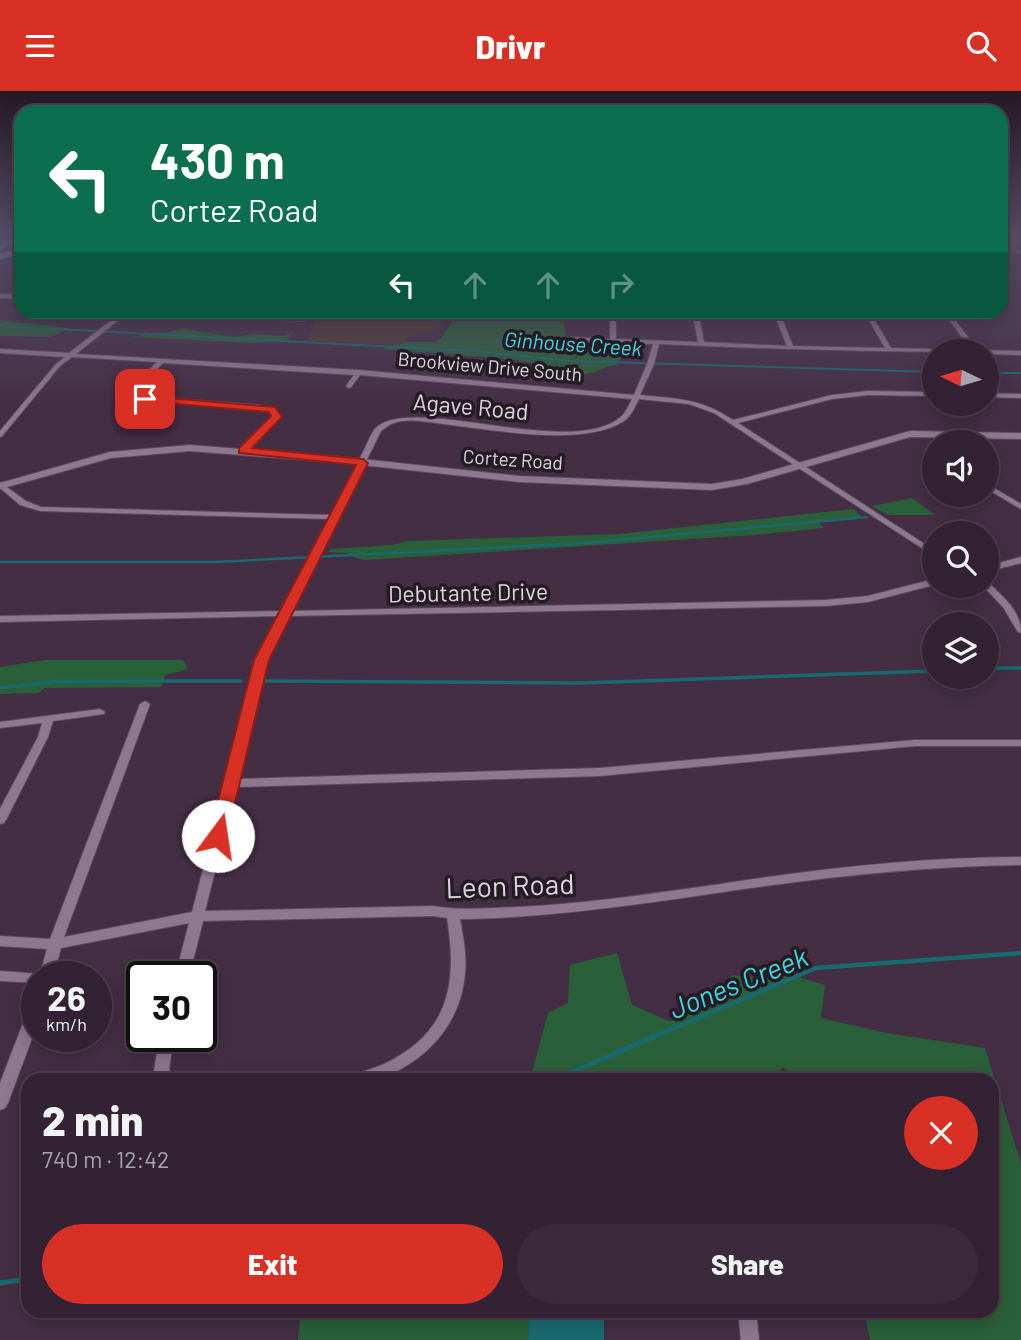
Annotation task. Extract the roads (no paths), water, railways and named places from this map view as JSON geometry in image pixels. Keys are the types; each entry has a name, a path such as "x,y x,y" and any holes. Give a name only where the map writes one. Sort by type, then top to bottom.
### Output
{"street":[{"path":"0,435 52,372 116,319"},
{"path":"302,329 305,319"},
{"path":"613,319 613,341"},
{"path":"697,319 702,345"},
{"path":"779,319 791,348"},
{"path":"871,319 889,350"},
{"path":"951,319 966,339"},
{"path":"571,339 922,351"},
{"name":"Agave Road","path":"187,961 262,660 378,430 391,421 416,419 540,431 580,432 615,424 629,412 653,358 656,343"},
{"name":"Brookview Drive South","path":"0,351 359,372 696,404 707,407 733,422 922,545"},
{"path":"999,352 1021,353"},
{"path":"163,360 144,378 135,395 138,398 260,407 275,411 277,417 243,451"},
{"path":"349,386 359,372"},
{"path":"733,422 832,397 868,393 922,394"},
{"path":"999,395 1021,396"},
{"name":"Cortez Road","path":"999,437 1021,436"},
{"name":"Cortez Road","path":"1,485 132,451 190,448 519,479 701,487 731,485 891,438 922,438"},
{"path":"1,485 23,503 40,509 334,517"},
{"path":"999,493 1021,507"},
{"path":"999,566 1021,561"},
{"name":"Debutante Drive","path":"0,619 825,603 868,599 922,585"},
{"path":"998,598 1021,629"},
{"path":"50,961 145,704"},
{"path":"0,725 100,712"},
{"path":"2,813 43,737 48,720"},
{"path":"232,783 600,772 915,743 1021,743"},
{"name":"Leon Road","path":"0,941 55,944 198,916 433,911 453,915 616,905 781,879 891,866 1021,861"},
{"path":"380,1073 402,1062 426,1043 454,1003 458,988 458,935 453,915"},
{"path":"0,976 21,977"},
{"path":"0,1103 21,1047"},
{"path":"164,1073 165,1052"},
{"path":"748,1318 750,1340"}],"waterway":[{"name":"Ginhouse Creek","path":"0,326 472,351 572,361 922,372"},
{"name":"Ginhouse Creek","path":"999,373 1021,373"},
{"path":"0,562 215,562 586,543 867,517"},
{"path":"999,668 1021,668"},
{"path":"262,681 582,683 922,671"},
{"path":"0,688 60,681 241,681"},
{"name":"Jones Creek","path":"651,1038 816,968 1021,953"},
{"name":"Jones Creek","path":"571,1073 655,1036"},
{"name":"Jones Creek","path":"0,1283 21,1280"}]}
